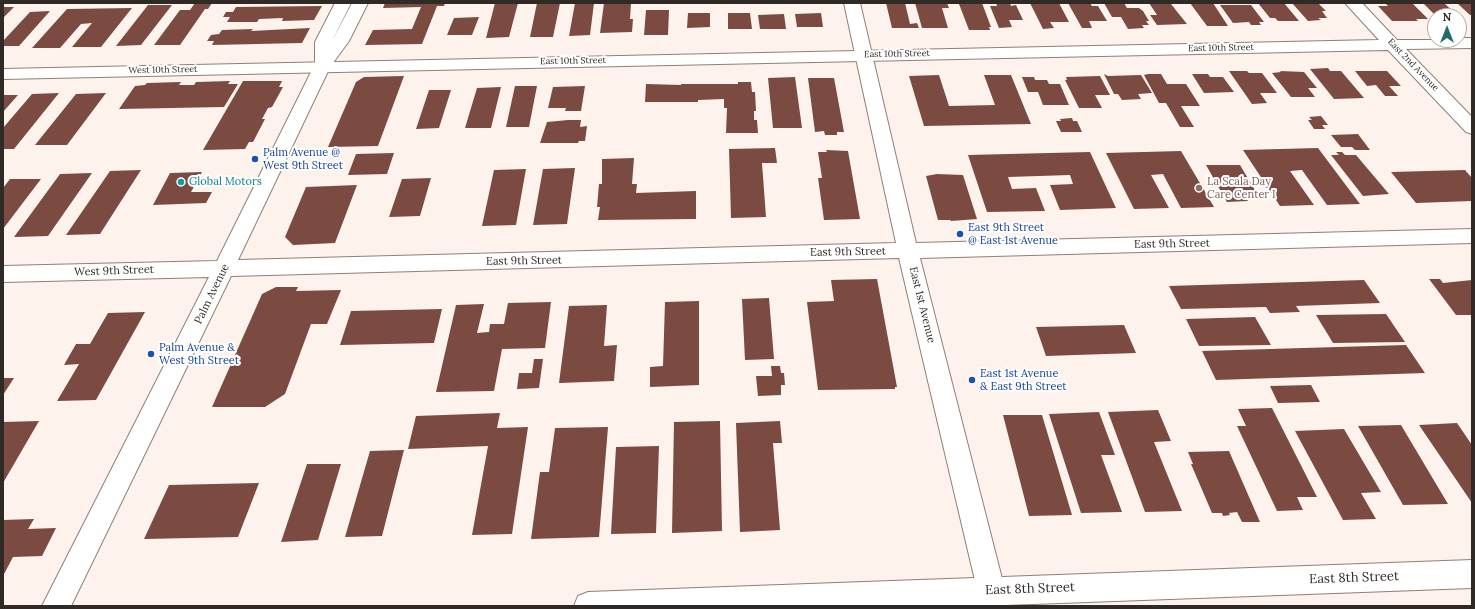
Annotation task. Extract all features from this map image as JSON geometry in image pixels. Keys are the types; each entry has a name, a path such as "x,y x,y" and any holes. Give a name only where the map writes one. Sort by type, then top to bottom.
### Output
{"street":[{"name":"Palm Avenue","path":"322,66 323,42 343,3"},
{"name":"Palm Avenue","path":"56,606 224,268 322,66 341,41 360,3"},
{"name":"East 1st Avenue","path":"852,3 908,251 993,598"},
{"name":"East 2nd Avenue","path":"1353,3 1472,128"},
{"name":"East 10th Street","path":"322,66 1472,43"},
{"name":"West 10th Street","path":"3,74 322,66"},
{"name":"East 9th Street","path":"224,268 1472,236"},
{"name":"West 9th Street","path":"3,274 224,268"},
{"name":"East 8th Street","path":"588,606 993,598 1472,574"}],"building":[{"path":"195,3 212,3 208,9 205,9 180,45 154,45 180,10 190,10"},
{"path":"385,3 445,3 444,6 437,6 422,44 365,45 373,30 412,29 421,7 383,8"},
{"path":"495,3 518,3 509,37 486,38"},
{"path":"537,3 560,3 553,37 530,37"},
{"path":"575,3 594,3 590,35 569,36"},
{"path":"604,3 631,3 630,19 633,19 632,32 600,33"},
{"path":"886,3 905,3 910,24 917,23 919,28 892,28"},
{"path":"915,3 947,3 949,8 942,8 948,28 922,28"},
{"path":"982,3 991,27 989,27 990,30 969,30 959,4"},
{"path":"996,3 1010,3 1011,6 1016,5 1023,20 1009,20 1012,27 999,28 990,6 997,6"},
{"path":"1030,3 1059,3 1069,22 1050,22 1054,28 1043,29"},
{"path":"1068,3 1090,3 1092,6 1098,6 1107,21 1089,21 1092,28 1082,28"},
{"path":"1104,3 1124,3 1127,8 1139,8 1143,11 1149,21 1146,21 1149,25 1142,25 1144,28 1128,29 1121,17 1112,17"},
{"path":"1149,3 1171,4 1187,24 1157,25 1150,15 1157,15"},
{"path":"1190,3 1213,3 1228,26 1207,26"},
{"path":"1258,3 1284,3 1299,21 1278,21 1275,18 1270,18"},
{"path":"1292,3 1318,3 1326,11 1322,11 1327,18 1318,18 1321,20 1308,21"},
{"path":"1385,3 1412,3 1427,19 1416,19 1418,21 1392,21 1378,6 1388,6"},
{"path":"1423,3 1444,3 1449,8 1428,8"},
{"path":"1457,3 1472,3 1472,15 1467,12 1467,8 1462,8"},
{"path":"148,5 172,5 141,45 116,46"},
{"path":"1220,5 1251,5 1264,22 1259,22 1261,25 1251,25 1249,22 1233,23"},
{"path":"322,6 314,20 282,21 283,18 259,19 257,22 227,22 230,17 223,17 226,12 233,12 236,7"},
{"path":"3,7 14,7 3,18"},
{"path":"132,8 101,47 72,47 92,23 81,24 60,48 32,48 67,9"},
{"path":"646,10 669,10 668,35 644,35"},
{"path":"50,11 19,46 3,46 3,41 30,12"},
{"path":"688,13 710,13 710,27 687,28"},
{"path":"728,13 750,13 752,29 728,29"},
{"path":"821,13 823,27 797,27 795,14"},
{"path":"784,14 786,29 760,29 758,15"},
{"path":"479,17 472,35 447,35 454,18"},
{"path":"310,28 302,43 212,45 214,41 207,41 211,35 219,34 222,30 253,29 251,31"},
{"path":"1328,68 1330,71 1341,71 1364,98 1334,99 1310,69"},
{"path":"1229,71 1262,73 1277,93 1260,93 1267,103 1252,104"},
{"path":"1280,71 1304,72 1317,88 1308,88 1315,97 1291,97 1272,73 1281,72"},
{"path":"1355,71 1387,71 1401,86 1389,86 1398,96 1385,96 1376,85 1367,86"},
{"path":"1104,74 1108,76 1141,75 1152,93 1138,94 1141,99 1122,100 1118,94 1114,94"},
{"path":"1161,74 1167,84 1186,84 1200,106 1181,106 1194,127 1180,127 1166,103 1159,103 1144,75"},
{"path":"1192,74 1208,74 1210,77 1223,77 1234,92 1204,93"},
{"path":"939,75 949,106 995,105 984,75 1011,75 1031,124 924,126 909,76"},
{"path":"404,76 378,146 328,147 356,82 364,77"},
{"path":"1100,76 1110,95 1095,95 1102,108 1079,108 1065,80 1067,80 1066,77"},
{"path":"795,77 802,128 773,128 768,78"},
{"path":"1022,77 1034,77 1035,80 1047,80 1049,84 1060,84 1069,105 1043,105 1038,92 1028,92"},
{"path":"808,78 834,78 844,132 837,132 837,135 825,135 824,131 815,132"},
{"path":"230,81 228,84 238,84 224,107 119,109 135,86 145,85 147,83 181,82 179,85 194,85 196,82"},
{"path":"243,81 282,81 279,87 283,87 272,107 268,108 262,119 265,119 253,142 249,142 245,149 203,150"},
{"path":"738,82 751,82 752,92 755,92 756,111 754,111 754,120 757,120 758,133 726,133 727,108 724,108 724,99 698,100 698,102 645,102 646,84 738,84"},
{"path":"515,86 537,86 529,127 506,127"},
{"path":"585,86 581,111 565,111 566,108 548,108 553,87"},
{"path":"501,87 491,128 465,128 477,88"},
{"path":"429,90 451,90 439,128 416,129"},
{"path":"59,93 14,149 3,149 3,128 32,94"},
{"path":"106,93 67,145 35,145 76,94"},
{"path":"3,95 18,95 3,112"},
{"path":"1321,116 1328,125 1322,125 1325,129 1314,129 1308,120 1312,120 1309,117"},
{"path":"1072,118 1073,121 1077,121 1082,132 1061,132 1056,121 1061,121 1060,119"},
{"path":"581,120 580,127 587,126 585,141 579,141 578,143 540,143 547,122"},
{"path":"1358,134 1370,150 1355,150 1352,147 1341,147 1331,135"},
{"path":"775,148 777,163 762,163 766,217 731,218 729,149"},
{"path":"1318,148 1360,204 1327,205 1302,170 1290,171 1314,205 1280,206 1243,150"},
{"path":"826,150 848,151 860,219 824,220 818,178 822,178 818,152 827,152"},
{"path":"1181,151 1214,207 1181,208 1163,174 1151,175 1169,208 1134,209 1106,153"},
{"path":"1090,152 1116,208 1060,210 1050,185 1073,184 1070,175 1008,177 1012,189 1036,188 1045,211 987,212 968,155"},
{"path":"1336,152 1342,152 1345,155 1356,155 1389,194 1363,196 1331,155 1339,155"},
{"path":"394,153 387,174 348,175 356,154"},
{"path":"634,158 632,184 637,184 636,193 696,191 696,219 598,220 600,207 597,207 599,184 602,184 602,159"},
{"path":"1206,165 1240,165 1259,197 1245,197 1248,201 1227,202"},
{"path":"575,168 567,224 533,225 543,169"},
{"path":"526,169 516,225 482,226 494,170"},
{"path":"141,170 100,234 66,235 110,171"},
{"path":"1465,170 1472,178 1472,201 1416,203 1391,172"},
{"name":"Global Motors","path":"202,172 191,192 212,192 206,203 153,205 170,173"},
{"path":"92,173 48,236 14,237 60,174"},
{"path":"937,174 963,175 977,219 951,221 938,220 926,176"},
{"path":"431,178 420,216 389,217 402,179"},
{"path":"10,179 41,179 3,229 3,188"},
{"path":"357,185 335,243 293,245 285,237 306,187"},
{"path":"877,279 897,387 895,387 895,389 818,390 807,302 834,301 831,280"},
{"path":"1429,279 1440,279 1443,283 1472,280 1472,315 1456,315"},
{"path":"1364,280 1380,303 1296,306 1300,312 1270,313 1266,307 1181,309 1169,286"},
{"path":"276,287 298,287 296,291 341,290 327,324 311,324 285,394 265,407 212,407 262,294"},
{"path":"769,298 774,359 745,360 742,299"},
{"path":"699,301 699,385 650,387 650,367 663,366 665,302"},
{"path":"551,302 545,348 502,349 494,391 436,392 456,305 484,304 477,333 489,332 490,324 504,324 508,303"},
{"path":"607,305 604,346 617,345 614,381 559,383 569,306"},
{"path":"442,309 434,343 340,345 351,311"},
{"path":"145,312 96,400 57,401 79,364 64,365 76,344 90,344 108,313"},
{"path":"1386,314 1405,342 1333,343 1316,315"},
{"path":"1255,317 1271,345 1199,346 1186,319"},
{"path":"1124,325 1136,353 1046,356 1036,327"},
{"path":"1406,345 1425,373 1216,380 1202,351"},
{"path":"534,359 543,359 539,388 517,389 519,373 532,373"},
{"path":"771,366 780,366 781,373 784,373 785,385 781,385 781,395 758,396 756,376 772,376"},
{"path":"3,378 14,378 3,395"},
{"path":"1311,385 1320,402 1278,403 1270,386"},
{"path":"1272,408 1317,497 1297,497 1303,510 1277,511 1237,426 1246,426 1238,409"},
{"path":"1158,410 1171,441 1154,442 1182,511 1145,512 1108,412"},
{"path":"1099,412 1115,455 1101,455 1122,512 1081,513 1049,414"},
{"path":"500,413 497,428 528,427 512,534 472,535 488,446 408,449 416,416"},
{"path":"1003,415 1042,415 1072,515 1029,516"},
{"path":"39,421 3,483 3,422"},
{"path":"720,421 722,531 672,533 674,422"},
{"path":"780,421 782,443 773,443 780,530 740,532 736,423"},
{"path":"1457,423 1472,445 1472,503 1419,425"},
{"path":"1401,425 1448,504 1403,505 1358,426"},
{"path":"608,427 599,537 531,539 540,472 549,472 555,428"},
{"path":"1344,429 1381,492 1361,493 1376,519 1343,520 1295,431"},
{"path":"659,446 656,533 611,534 616,447"},
{"path":"404,450 382,536 345,537 370,451"},
{"path":"1229,451 1260,522 1242,522 1237,512 1229,513 1230,515 1223,516 1222,513 1212,513 1191,464 1193,464 1188,452"},
{"path":"307,464 341,464 318,540 281,542"},
{"path":"259,483 238,537 144,539 169,485"},
{"path":"34,519 28,529 56,528 42,556 13,557 3,576 3,520"}],"place":[{"name":"Palm Avenue @ West 9th Street","path":"255,159"},
{"name":"Global Motors","path":"181,182"},
{"name":"La Scala Day Care Center I","path":"1199,188"},
{"name":"East 9th Street @ East 1st Avenue","path":"960,234"},
{"name":"Palm Avenue & West 9th Street","path":"151,354"},
{"name":"East 1st Avenue & East 9th Street","path":"972,380"}]}
